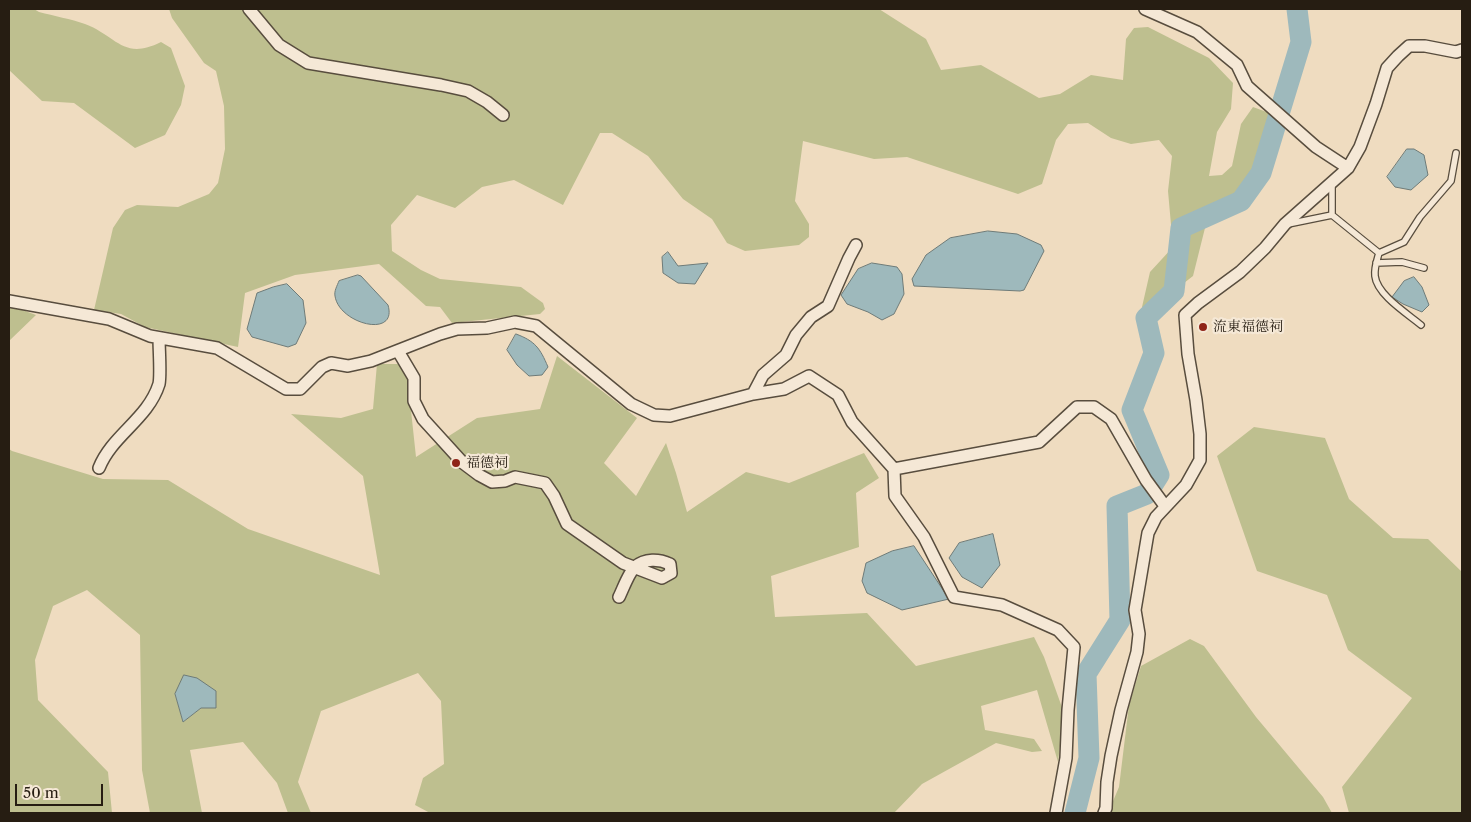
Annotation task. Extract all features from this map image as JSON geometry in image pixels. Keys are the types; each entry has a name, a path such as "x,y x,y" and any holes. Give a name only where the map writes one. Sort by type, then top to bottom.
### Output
{"street":[{"path":"249,9 279,46 308,63 468,91 487,102 503,115"},
{"path":"1145,9 1197,32 1237,65 1247,86 1316,147 1348,168"},
{"path":"1104,813 1111,756 1137,652 1139,634 1135,610 1148,533 1156,517 1186,485 1200,460 1200,434 1188,354 1185,316 1198,302 1240,272 1265,248 1285,224 1348,168 1360,147 1387,68 1398,56 1409,46 1425,46 1456,52 1462,50"},
{"path":"753,394 763,375 786,355 796,335 811,317 828,306 856,245"},
{"path":"9,301 109,319 160,338 217,348 286,389 300,389 322,367 331,363 348,366 371,362 457,328 487,328 515,322 536,326 631,404 654,415 670,416 753,394 784,389 809,376 838,395 852,422 894,469 895,496 924,537 954,597 1002,605 1058,630 1074,646 1066,758 1056,813"},
{"path":"99,468 113,443 144,412 159,383 160,338"},
{"path":"398,351 414,378 414,401 423,419 463,463 492,482 505,481 515,477 544,483 554,496 567,524 623,563 634,568 620,597"},
{"path":"894,469 1039,442 1077,407 1094,407 1111,419 1146,480 1165,506"}],"lane":[{"path":"1421,325 1384,294 1375,278 1376,263 1380,253 1404,242 1420,217 1451,181 1456,153"},
{"path":"1332,183 1332,215"},
{"path":"1285,224 1332,215 1380,253"},
{"path":"1376,263 1402,262 1424,268"}],"green space":[{"path":"9,9 34,9 39,12 80,22 129,48 138,49 161,42 171,48 185,86 181,105 165,135 135,148 74,103 42,101 9,70"},
{"path":"169,9 879,9 926,39 941,70 981,65 1039,98 1060,94 1091,75 1123,80 1126,39 1134,28 1148,27 1209,58 1233,83 1231,109 1217,132 1209,176 1222,175 1232,166 1241,124 1253,107 1272,114 1272,140 1248,203 1209,212 1193,276 1148,311 1142,307 1150,272 1173,247 1168,191 1172,156 1159,140 1131,144 1111,138 1088,123 1068,124 1056,140 1042,184 1018,194 907,157 874,159 803,141 795,201 809,224 809,237 799,245 745,251 727,243 712,219 683,199 648,156 612,133 600,133 563,205 514,180 482,187 455,208 417,195 391,225 392,251 421,270 440,279 521,287 543,303 545,309 540,314 452,323 440,307 426,306 379,264 295,275 245,293 238,347 145,327 121,314 94,310 113,228 125,210 137,205 178,207 209,194 218,183 225,149 224,106 216,71 204,63 172,18"},
{"path":"9,305 36,315 9,341"},
{"path":"557,356 637,418 604,463 636,496 666,443 687,512 746,472 789,483 864,453 879,478 856,493 859,547 771,576 775,617 867,613 916,666 1034,637 1044,657 1064,713 1058,762 1037,690 981,706 985,730 1034,739 1042,751 1032,752 996,743 922,784 894,813 430,813 415,805 423,778 444,764 441,701 418,673 321,711 298,782 311,813 288,813 277,783 243,742 190,750 202,813 150,813 142,770 140,635 87,590 53,606 35,660 38,700 108,772 112,813 9,813 9,449 103,479 168,480 248,529 380,575 363,476 291,414 341,418 373,409 377,364 406,364 416,457 477,418 540,409","holes":["175,694 216,707 201,708 183,722"]},
{"path":"1254,427 1325,438 1349,499 1393,538 1428,539 1462,572 1462,813 1349,813 1342,787 1412,698 1348,650 1327,595 1257,571 1217,456"},
{"path":"1190,639 1204,646 1256,717 1323,797 1332,813 1108,813 1119,787 1129,705 1141,666"}],"water":[{"path":"1407,149 1414,149 1424,155 1428,175 1411,190 1395,187 1387,177"},
{"path":"988,231 1017,234 1041,245 1044,251 1024,290 914,286 912,279 926,255 950,238"},
{"path":"668,252 678,266 708,263 695,284 678,283 663,273 662,257"},
{"path":"872,263 897,267 902,274 904,294 894,314 882,320 847,304 841,295 858,269"},
{"path":"358,275 388,305 389,316 384,322 367,324 346,314 339,306 335,294 339,281"},
{"path":"1414,277 1422,287 1429,305 1422,312 1392,297 1404,281"},
{"path":"287,284 303,300 306,323 296,344 288,347 252,337 247,329 257,293"},
{"path":"516,334 528,339 539,350 548,367 542,375 529,376 517,365 507,350"},
{"path":"993,534 1000,565 982,588 962,577 949,558 959,543"},
{"path":"914,546 949,599 902,610 867,593 862,581 866,563 892,551"},
{"path":"184,675 197,678 216,691 216,708 201,708 183,722 175,694"}],"waterway":[{"path":"1075,813 1089,758 1086,674 1120,620 1117,506 1147,494 1159,475 1132,410 1154,353 1146,318 1174,291 1181,228 1241,201 1261,173 1301,42 1297,9"}],"place":[{"name":"流東福德祠","path":"1203,327"},
{"name":"福德祠","path":"456,463"}]}
